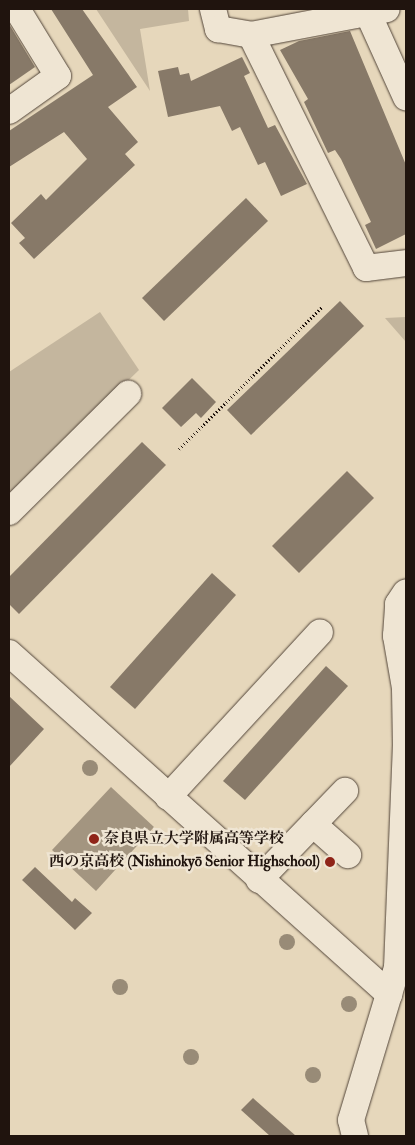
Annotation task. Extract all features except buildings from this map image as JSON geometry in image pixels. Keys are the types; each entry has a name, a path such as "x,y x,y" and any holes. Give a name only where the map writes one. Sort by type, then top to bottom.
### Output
{"street":[{"path":"9,110 58,76 17,9"},
{"path":"213,9 218,29 251,34 374,10 406,97"},
{"path":"251,34 366,268 406,263"},
{"path":"9,512 128,394"},
{"path":"355,1136 351,1120 397,968 405,893 405,688 396,636 398,604 406,592"},
{"path":"168,797 320,632"},
{"path":"9,653 259,880 389,994"},
{"path":"259,880 345,791"},
{"path":"313,824 348,855"}],"path":[{"path":"179,450 322,307"}],"shaded area":[{"path":"96,9 188,9 189,21 140,29 150,91"},
{"path":"100,312 139,370 9,496 9,372"},
{"path":"406,317 406,342 385,318"},
{"path":"111,787 154,827 96,891 52,850"}],"place":[{"name":"奈良県立大学附属高等学校","path":"94,839"},
{"name":"西の京高校 (Nishinokyō Senior Highschool)","path":"330,862"}]}
